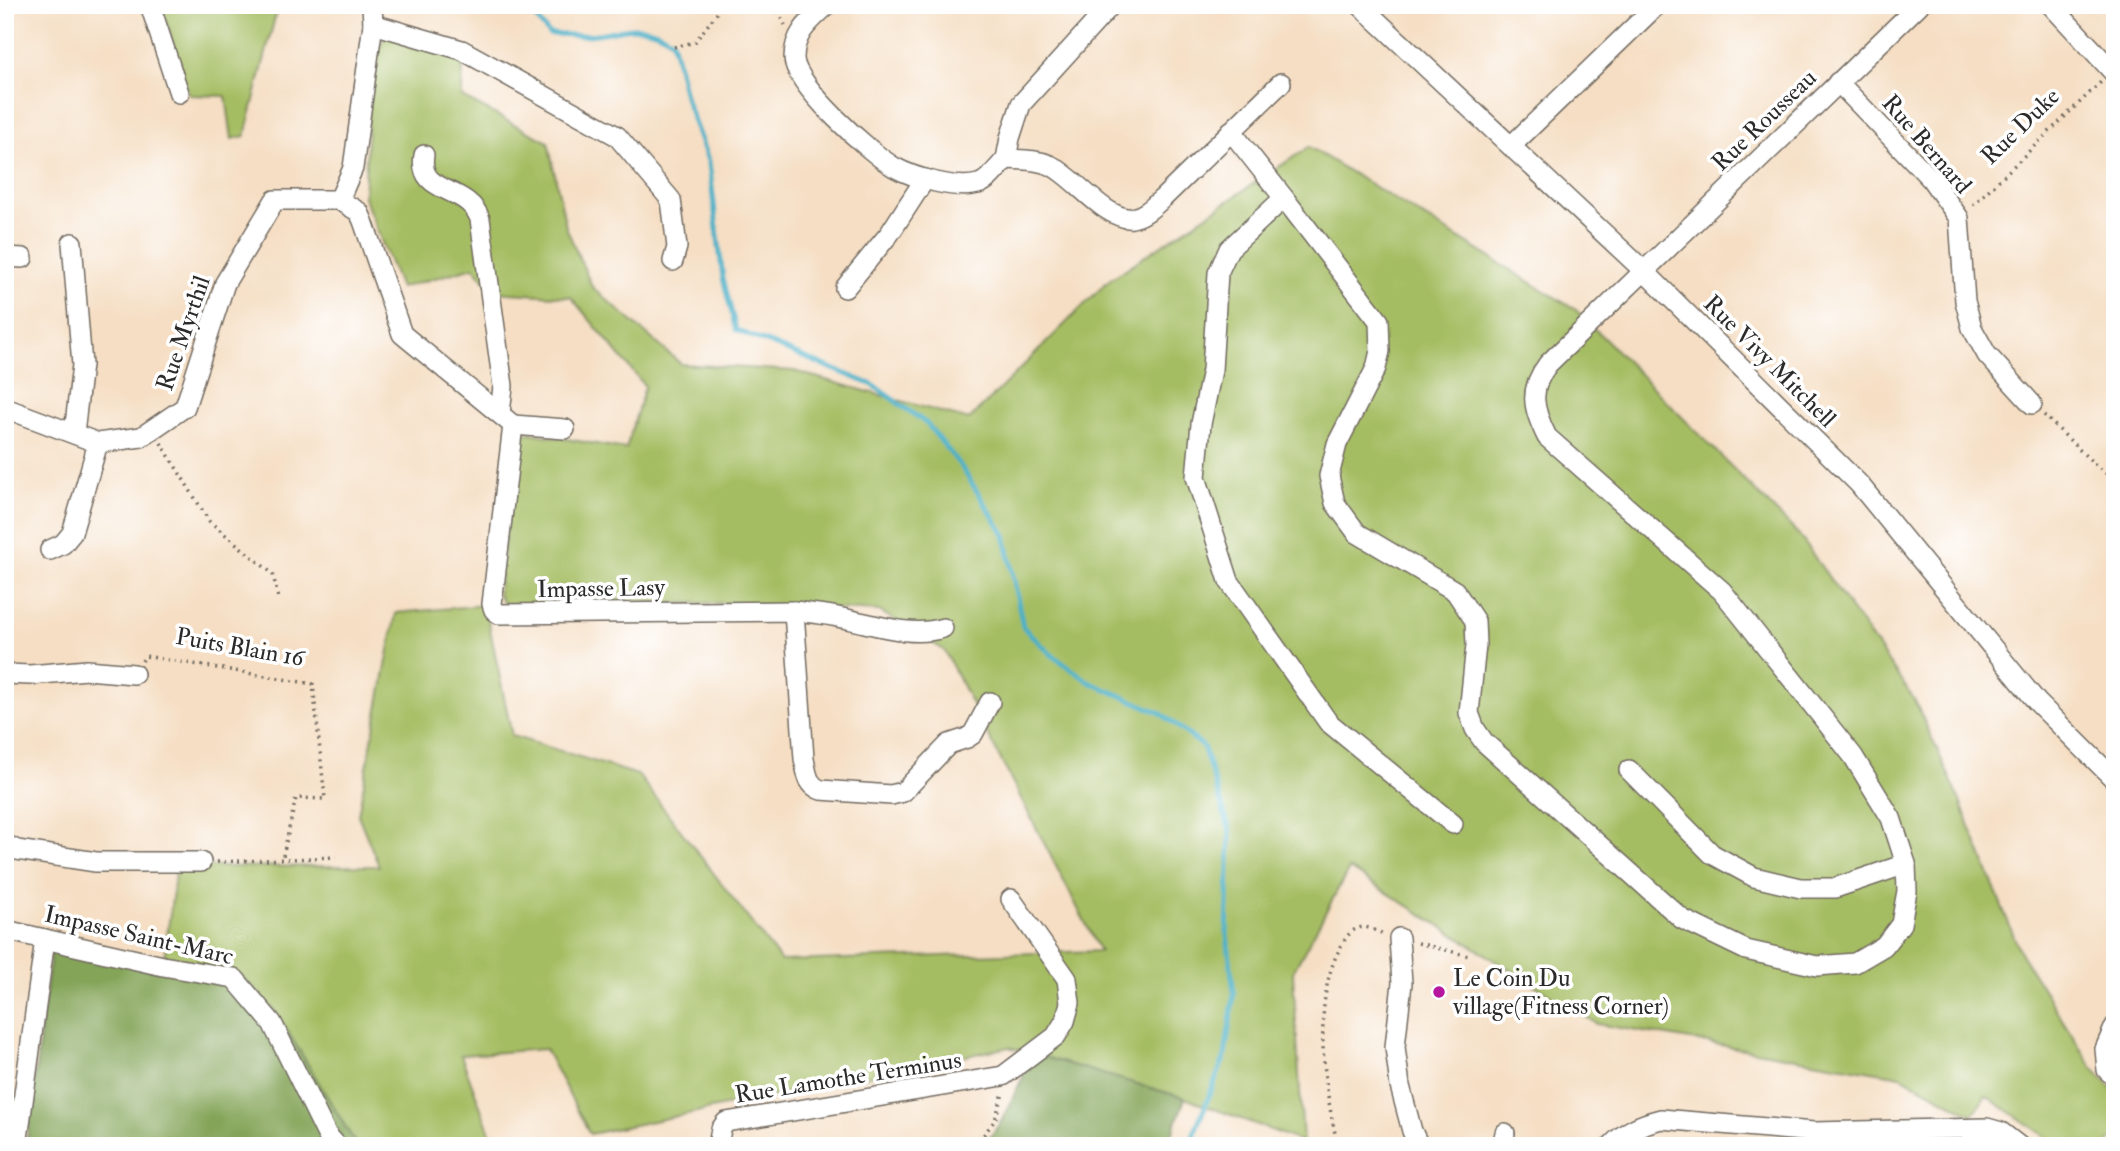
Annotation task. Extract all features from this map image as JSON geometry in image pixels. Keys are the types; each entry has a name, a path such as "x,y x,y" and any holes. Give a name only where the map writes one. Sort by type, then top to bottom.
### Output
{"street":[{"path":"150,5 179,93"},
{"path":"827,5 800,30 794,61 799,75 845,126 895,167 925,179 962,186 981,184 1006,159 1012,129 1021,104 1111,5"},
{"path":"1511,146 1657,5"},
{"name":"Rue Rousseau","path":"1231,131 1378,321 1380,351 1376,368 1338,444 1329,477 1335,503 1357,533 1455,591 1475,621 1476,645 1469,713 1484,742 1682,919 1746,950 1817,966 1855,963 1884,946 1901,924 1907,891 1906,864 1891,818 1853,756 1722,591 1547,437 1535,414 1535,391 1541,373 1643,270 1919,5"},
{"path":"2051,5 2114,72"},
{"name":"Rue Vivy Mitchell","path":"1373,10 1511,146 1643,270 1859,484 2037,702 2115,780"},
{"path":"565,429 507,420 402,334 359,212 339,200 353,168 372,15 462,51 617,136 671,200 677,247 673,261"},
{"name":"Rue Bernard","path":"1838,82 1931,179 1959,218 1965,300 1972,328 1987,355 2032,404"},
{"path":"1006,159 1033,160 1051,165 1114,213 1131,218 1147,213 1281,83"},
{"path":"424,155 422,164 426,176 438,186 467,200 476,209 480,219 507,420"},
{"path":"845,288 890,233 925,179"},
{"path":"1284,198 1229,249 1218,273 1212,370 1201,424 1196,477 1229,581 1328,722 1453,824"},
{"name":"Rue Myrthil","path":"98,443 142,436 185,407 225,283 275,200 339,200"},
{"path":"72,243 82,365 74,433"},
{"path":"5,408 98,443 72,533 63,544 50,550"},
{"name":"Impasse Lasy","path":"507,420 492,604 499,614 793,611"},
{"path":"943,628 928,632 869,625 843,618 793,611 808,781 814,788 891,795 903,792 948,744 973,734 990,702"},
{"path":"5,674 30,676 87,670 134,674"},
{"path":"1629,770 1712,854 1754,877 1801,888 1835,888 1906,864"},
{"path":"5,844 17,850 96,862 201,862"},
{"path":"1003,1076 1056,1036 1065,1021 1070,1003 1067,979 1010,899"},
{"name":"Impasse Saint-Marc","path":"5,930 163,966 233,978 272,1023 327,1135 337,1146"},
{"path":"16,1146 45,939"},
{"path":"1399,939 1402,983 1395,1047 1400,1086 1412,1131 1419,1146"},
{"path":"2115,1026 2105,1049 2107,1070 2115,1077"},
{"name":"Rue Lamothe Terminus","path":"718,1146 721,1129 726,1122 1003,1076"},
{"path":"1611,1146 1620,1136 1642,1123 1661,1119 1756,1137 1814,1132 1987,1128 2001,1132 2019,1146"}],"path":[{"path":"674,47 695,42 723,5"},
{"name":"Rue Duke","path":"1959,218 2114,72"},
{"path":"2032,404 2115,481"},
{"path":"153,429 209,521 273,574 278,598"},
{"name":"Puits Blain 16","path":"134,674 145,656 313,684 325,799 296,798 282,860"},
{"path":"201,862 336,857"},
{"path":"1338,1146 1330,1114 1324,1061 1323,1011 1335,956 1349,933 1364,927 1399,939 1469,956"},
{"path":"975,1146 995,1120 1001,1105 1003,1076"}],"green space":[{"path":"161,5 278,5 245,136 232,139 226,96 189,95"},
{"path":"386,33 463,58 462,97 548,142 566,227 592,287 681,364 794,371 969,420 1109,280 1309,147 1576,310 1799,535 1914,699 1955,789 2021,954 2092,1067 2115,1092 2115,1137 2106,1146 2055,1146 2038,1131 1986,1096 1972,1115 1901,1076 1597,1024 1349,869 1293,972 1303,1142 1185,1098 1009,1047 590,1134 545,1049 461,1055 495,1146 357,1146 276,1012 241,975 164,960 176,867 379,866 358,815 396,613 485,605 512,736 638,775 781,961 1100,951 944,650 879,611 725,603 504,604 498,595 518,431 626,449 645,386 571,297 494,292 474,267 400,288 364,197 371,69"},
{"path":"52,944 240,975 276,1012 357,1146 26,1146"},
{"path":"1034,1054 1185,1098 1168,1146 984,1146 1002,1120"}],"waterway":[{"path":"526,5 549,34 587,35 640,28 660,33 672,40 686,100 709,163 723,278 736,330 873,385 927,424 960,465 1005,535 1023,627 1052,655 1091,683 1159,712 1203,746 1230,831 1227,935 1234,993 1225,1056 1189,1146"}],"place":[{"name":"Le Coin Du village(Fitness Corner)","path":"1439,992"}]}
